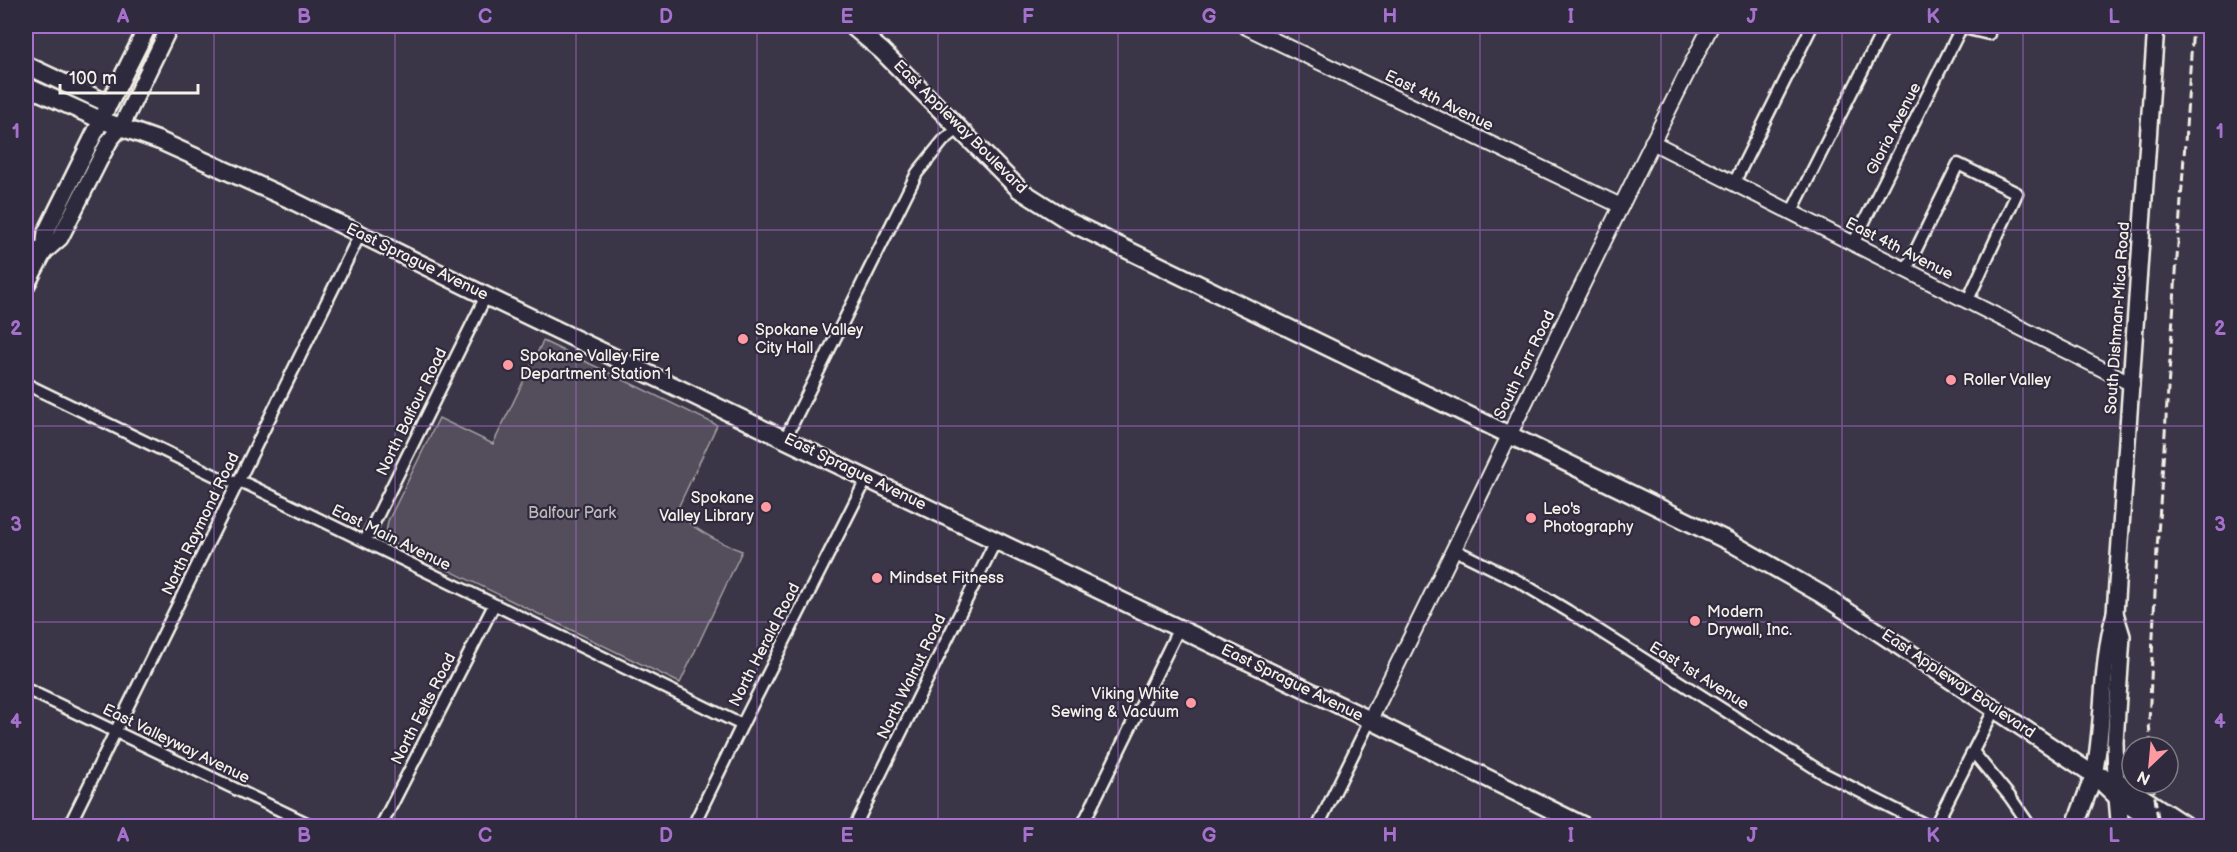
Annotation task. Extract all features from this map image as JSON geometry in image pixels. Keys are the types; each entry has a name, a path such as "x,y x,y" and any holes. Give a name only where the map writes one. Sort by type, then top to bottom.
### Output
{"main road":[{"path":"44,252 46,232 148,26"},
{"path":"26,286 44,252 60,238 110,140 121,128 170,26"},
{"name":"East Appleway Boulevard","path":"852,26 882,51 1020,190 1072,223 1728,541 1821,594 1995,708 2094,775 2118,798 2160,826"},
{"name":"South Dishman-Mica Road","path":"2094,775 2101,734 2109,636 2115,613 2156,26"},
{"name":"East Sprague Avenue","path":"26,65 105,112 121,128 195,156 360,234 1370,720 1584,826"},
{"name":"East Sprague Avenue","path":"26,86 105,112"},
{"name":"South Dishman-Mica Road","path":"2115,613 2121,636 2115,742 2116,780"},
{"path":"2075,826 2094,775"},
{"name":"East Appleway Boulevard","path":"2094,775 2116,780 2186,826"},
{"path":"2116,780 2120,826"}],"street":[{"name":"East 4th Avenue","path":"1244,26 1620,206"},
{"name":"South Farr Road","path":"1370,720 1455,550 1620,206 1711,26"},
{"path":"1734,183 1812,26"},
{"path":"1791,213 1885,26"},
{"path":"1958,27 1989,34"},
{"name":"Gloria Avenue","path":"1853,244 1958,27"},
{"path":"785,439 917,173 943,141 958,129"},
{"name":"East 4th Avenue","path":"1652,142 2132,384"},
{"path":"1906,270 1958,164 2017,193 1967,302"},
{"name":"North Raymond Road","path":"69,826 360,234"},
{"path":"26,243 44,252"},
{"name":"North Balfour Road","path":"365,541 486,296"},
{"name":"East Main Avenue","path":"26,384 224,480 238,481 365,541 742,725"},
{"name":"North Herald Road","path":"693,826 867,478"},
{"name":"North Walnut Road","path":"855,826 996,540"},
{"name":"East 1st Avenue","path":"1455,550 1518,581 1558,605 1822,773 1928,826"},
{"name":"North Felts Road","path":"381,826 494,605"},
{"path":"1082,826 1179,628"},
{"name":"East Valleyway Avenue","path":"26,689 313,826"},
{"path":"1935,826 1995,708"},
{"path":"1318,826 1370,720"},
{"path":"1974,753 2030,826"}],"green space":[{"name":"Balfour Park","path":"543,341 717,425 676,512 707,535 742,551 680,683 395,544 386,533 388,521 439,418 493,444"}],"railway":[{"path":"2150,735 2157,549 2193,26"},
{"path":"2155,795 2159,826"}],"place":[{"name":"Spokane Valley City Hall","path":"743,339"},
{"name":"Spokane Valley Fire Department Station 1","path":"508,365"},
{"name":"Roller Valley","path":"1951,380"},
{"name":"Spokane Valley Library","path":"766,507"},
{"name":"Leo's Photography","path":"1531,518"},
{"name":"Mindset Fitness","path":"877,578"},
{"name":"Modern Drywall, Inc.","path":"1695,621"},
{"name":"Viking White Sewing & Vacuum","path":"1191,703"}]}
